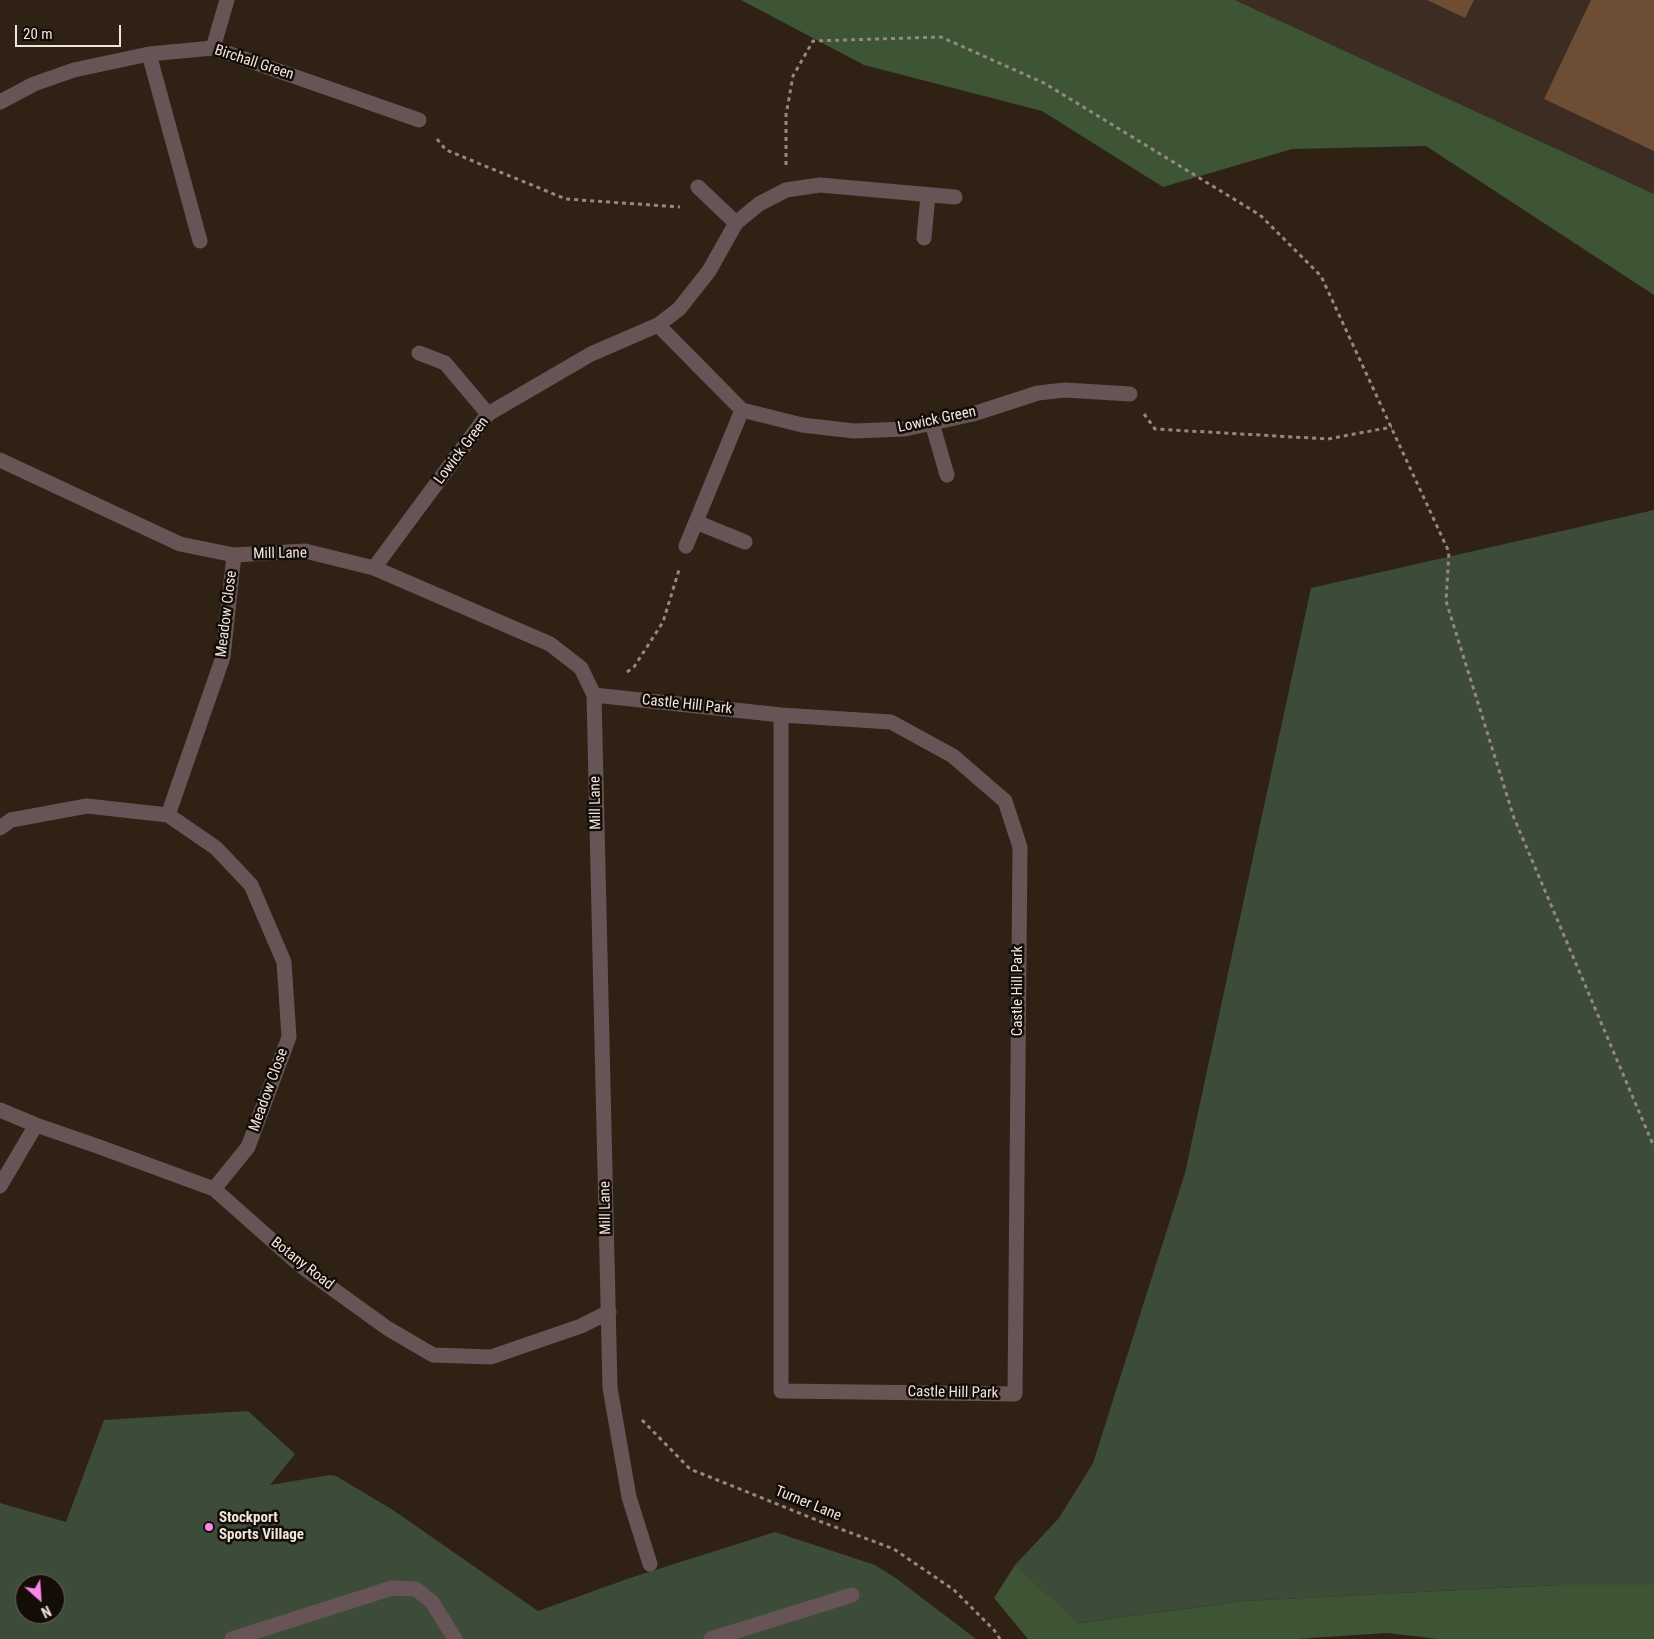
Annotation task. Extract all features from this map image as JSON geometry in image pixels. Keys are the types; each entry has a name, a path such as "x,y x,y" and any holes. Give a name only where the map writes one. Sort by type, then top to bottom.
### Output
{"street":[{"path":"212,48 227,0"},
{"name":"Birchall Green","path":"0,102 34,84 74,70 149,54 212,48 420,120"},
{"path":"149,54 200,241"},
{"name":"Lowick Green","path":"374,568 488,414 591,354 658,325 679,309 709,271 736,223 758,204 786,190 820,185 955,197"},
{"path":"703,193 736,223"},
{"path":"924,238 928,195"},
{"path":"658,325 742,410 686,546"},
{"path":"419,353 445,363 488,414"},
{"name":"Lowick Green","path":"742,410 802,425 854,431 904,429 973,414 1038,393 1065,390 1130,394"},
{"path":"932,423 947,475"},
{"name":"Mill Lane","path":"0,460 180,544 234,555 305,551 374,568 550,644 582,668 594,695 610,1388 629,1497 650,1564"},
{"path":"696,522 745,542"},
{"name":"Meadow Close","path":"168,815 224,657 234,555"},
{"name":"Castle Hill Park","path":"594,695 781,715 891,722 953,756 1004,802 1020,847 1015,1394 781,1391 781,715"},
{"name":"Meadow Close","path":"0,828 12,820 86,806 168,815 216,848 251,885 284,962 289,1037 248,1147 214,1189"},
{"name":"Botany Road","path":"0,1110 36,1126 214,1189 301,1266 387,1328 433,1355 491,1357 581,1326 609,1312"},
{"path":"0,1186 36,1126"},
{"path":"232,1639 392,1588 416,1589 432,1602 455,1639"},
{"path":"711,1639 852,1595"}],"path":[{"path":"786,190 786,115 793,76 812,41 941,37 1044,83 1260,215 1321,276 1449,552 1446,601 1514,818 1654,1147"},
{"path":"420,120 446,150 566,199 692,208 703,193"},
{"path":"1130,394 1155,429 1328,439 1392,427"},
{"path":"594,695 634,667 663,622 686,546"},
{"name":"Turner Lane","path":"610,1388 690,1469 894,1549 954,1590 994,1630 1000,1639"}],"shaded area":[{"path":"1235,0 1654,0 1654,194"}],"green space":[{"path":"741,0 1235,0 1654,194 1654,295 1426,146 1292,149 1163,187 1042,111 864,65"},
{"path":"1654,510 1654,1585 1558,1585 1244,1601 1077,1623 1015,1565 1059,1518 1093,1463 1185,1173 1311,588"},
{"name":"Stockport Sports Village","path":"248,1411 295,1454 270,1485 330,1475 336,1476 393,1510 538,1611 630,1578 775,1532 875,1565 897,1579 976,1639 0,1639 0,1503 66,1522 104,1420"},
{"path":"1015,1565 1078,1623 1244,1601 1558,1585 1654,1585 1654,1639 1439,1639 1387,1633 1296,1639 1028,1639 994,1598"}],"building":[{"path":"1427,0 1474,0 1465,18"},
{"path":"1591,0 1654,0 1654,151 1544,99"}],"place":[{"name":"Stockport Sports Village","path":"209,1527"}]}
